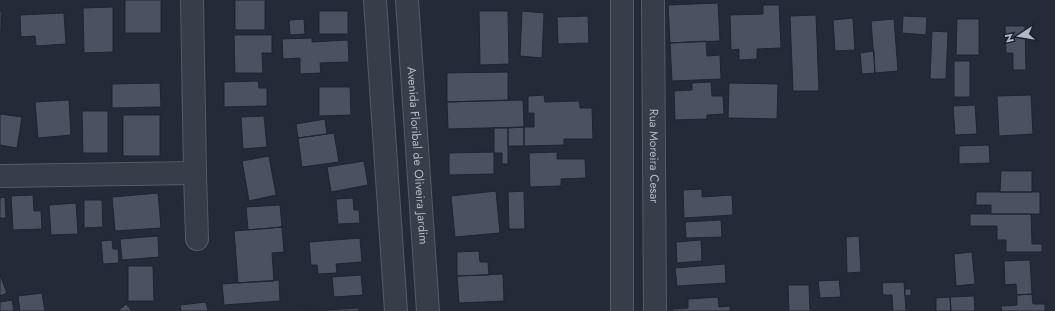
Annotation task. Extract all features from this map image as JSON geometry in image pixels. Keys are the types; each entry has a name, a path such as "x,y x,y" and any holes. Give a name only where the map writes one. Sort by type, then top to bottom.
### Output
{"street":[{"path":"192,0 197,239"},
{"path":"375,0 396,311"},
{"name":"Avenida Floribal de Oliveira Jardim","path":"407,0 428,311"},
{"path":"622,0 622,311"},
{"name":"Rua Moreira Cesar","path":"653,0 655,311"},
{"path":"0,176 195,173"},
{"path":"387,178 419,177"}],"building":[{"path":"125,0 161,0 161,33 125,33"},
{"path":"235,0 265,0 265,30 235,30"},
{"path":"718,3 720,41 670,43 668,5"},
{"path":"763,5 779,5 781,48 757,49 757,59 739,60 739,49 731,50 730,15 763,14"},
{"path":"113,7 113,52 84,53 83,8"},
{"path":"0,11 2,11 1,32 0,32"},
{"path":"319,11 348,11 348,34 319,34"},
{"path":"479,11 508,11 509,64 480,65"},
{"path":"522,11 544,13 542,58 520,56"},
{"path":"64,13 66,44 36,46 35,36 21,37 20,15"},
{"path":"816,15 819,91 793,91 790,16"},
{"path":"588,16 589,43 558,44 557,17"},
{"path":"903,16 927,17 926,35 902,33"},
{"path":"853,18 855,50 835,51 833,20"},
{"path":"304,19 305,34 290,35 289,20"},
{"path":"894,19 898,71 875,73 871,21"},
{"path":"957,19 979,19 979,55 956,55"},
{"path":"1005,26 1025,26 1026,70 1013,70 1013,53 1006,53"},
{"path":"932,31 948,32 946,79 930,79"},
{"path":"234,35 272,35 272,53 262,53 263,73 235,73"},
{"path":"312,38 312,42 348,40 349,62 320,63 321,73 300,74 300,58 283,59 282,39"},
{"path":"706,41 707,56 720,55 721,79 672,81 670,43"},
{"path":"874,51 875,73 862,74 860,53"},
{"path":"954,61 970,61 970,97 954,97"},
{"path":"508,72 508,100 447,102 447,73"},
{"path":"258,81 259,88 267,88 267,106 224,107 224,82"},
{"path":"711,82 712,96 723,96 724,114 707,115 707,119 675,120 674,91 692,90 692,83"},
{"path":"160,83 161,107 112,108 112,84"},
{"path":"729,83 778,84 777,119 728,118"},
{"path":"319,87 350,87 351,115 319,116"},
{"path":"544,95 545,102 579,101 580,108 592,108 593,139 564,139 564,145 524,146 524,127 534,127 534,113 528,113 528,96"},
{"path":"1031,95 1033,134 999,136 997,96"},
{"path":"69,100 71,135 38,138 35,102"},
{"path":"523,100 524,127 448,129 447,102"},
{"path":"975,105 977,134 955,135 953,106"},
{"path":"82,111 108,111 108,153 83,153"},
{"path":"0,114 22,117 17,148 0,145"},
{"path":"123,115 160,115 160,156 123,156"},
{"path":"264,116 267,147 243,149 241,117"},
{"path":"325,119 327,134 298,138 296,124"},
{"path":"524,127 524,146 508,146 508,128"},
{"path":"494,128 508,128 508,164 502,164 502,153 494,153"},
{"path":"334,133 339,162 302,167 298,138"},
{"path":"989,145 990,163 959,164 959,146"},
{"path":"494,152 494,174 449,175 449,153"},
{"path":"557,152 557,159 585,159 586,178 561,179 561,186 530,187 529,153"},
{"path":"269,156 276,195 249,201 242,161"},
{"path":"364,161 368,185 331,192 327,167"},
{"path":"1001,171 1032,171 1032,192 1000,192"},
{"path":"702,189 702,197 732,195 733,215 684,218 683,190"},
{"path":"496,191 500,233 455,237 451,196"},
{"path":"524,191 525,229 509,229 508,192"},
{"path":"976,192 1040,192 1040,214 991,214 991,205 976,205"},
{"path":"158,193 161,228 115,231 112,197"},
{"path":"33,195 34,211 41,211 42,229 13,230 11,196"},
{"path":"5,197 6,218 0,218 0,198"},
{"path":"353,198 354,210 359,210 360,223 338,224 336,199"},
{"path":"84,200 102,200 103,227 84,228"},
{"path":"76,203 78,234 51,235 49,205"},
{"path":"280,205 282,227 248,230 246,207"},
{"path":"970,214 1031,214 1032,244 1042,244 1042,252 1006,252 1006,240 997,240 997,226 970,226"},
{"path":"721,220 722,237 686,238 685,222"},
{"path":"282,227 284,252 272,253 274,281 238,283 234,231"},
{"path":"158,236 159,257 122,260 120,239"},
{"path":"859,236 861,272 847,273 846,237"},
{"path":"360,238 362,262 336,264 337,273 318,274 317,265 311,265 309,242"},
{"path":"112,240 113,249 118,249 119,263 103,264 101,241"},
{"path":"701,240 702,261 677,263 676,242"},
{"path":"479,251 480,262 488,262 489,275 457,276 457,252"},
{"path":"972,252 975,284 956,286 954,254"},
{"path":"1030,260 1032,294 1017,295 1016,284 1005,285 1004,261"},
{"path":"725,264 726,283 677,286 675,268"},
{"path":"128,266 153,266 154,301 128,301"},
{"path":"503,274 504,301 459,303 457,276"},
{"path":"0,275 7,293 0,296"},
{"path":"361,275 363,295 334,297 332,277"},
{"path":"279,280 280,301 224,305 222,284"},
{"path":"839,280 841,297 820,298 818,281"},
{"path":"904,282 906,311 893,311 892,295 883,295 882,283"},
{"path":"788,285 809,285 810,311 789,311"},
{"path":"905,289 911,289 911,295 905,296"},
{"path":"42,293 45,311 20,311 18,296"},
{"path":"1032,294 1033,304 1045,304 1045,311 1002,311 1001,306 1017,305 1017,295"},
{"path":"974,296 975,311 951,311 950,297"},
{"path":"718,297 719,307 730,306 730,311 672,311 672,309 688,308 688,299"},
{"path":"950,297 951,311 936,311 936,298"},
{"path":"12,300 14,311 0,311 0,302"},
{"path":"206,302 208,311 181,311 180,305"},
{"path":"126,304 132,311 118,311"},
{"path":"359,308 359,311 303,311"}]}
